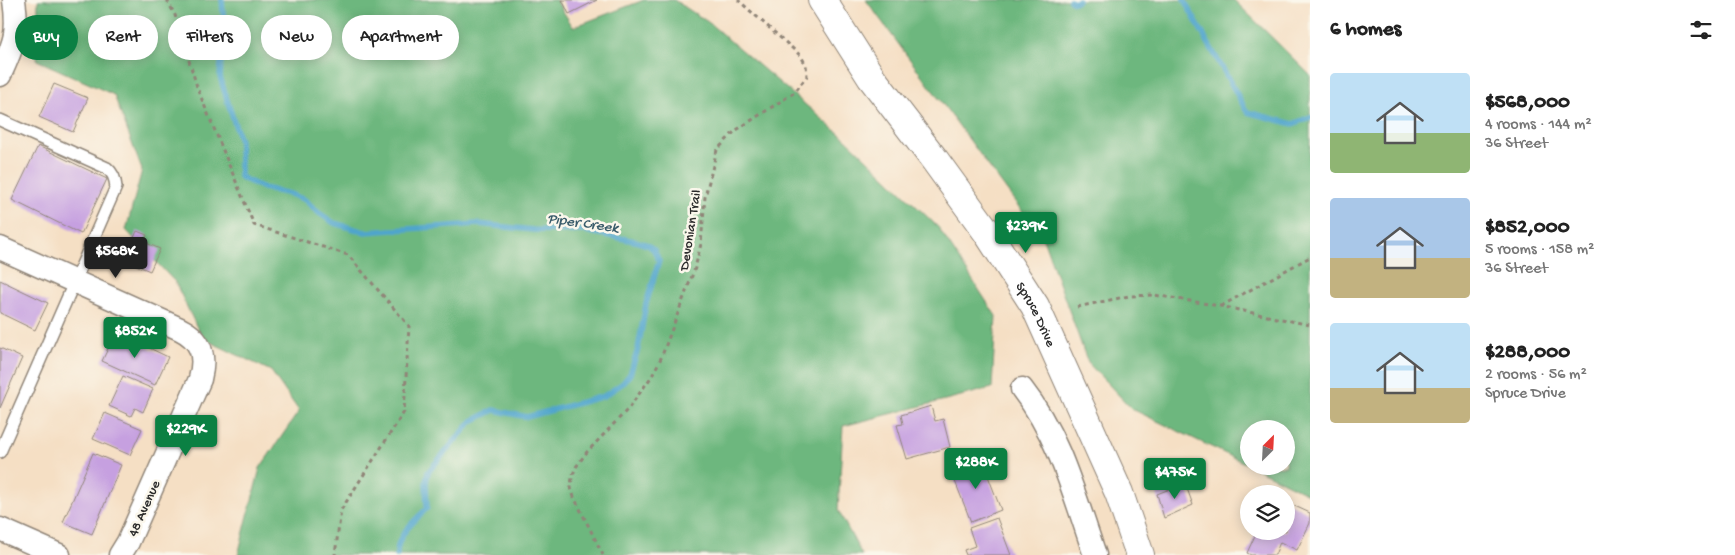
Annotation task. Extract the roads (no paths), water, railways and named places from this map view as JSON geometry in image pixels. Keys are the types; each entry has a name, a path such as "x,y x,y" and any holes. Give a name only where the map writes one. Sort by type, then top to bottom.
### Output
{"street":[{"path":"0,74 16,32 14,0"},
{"name":"Spruce Drive","path":"822,0 871,77 987,232 1035,306 1119,493 1140,555"},
{"path":"0,248 75,281"},
{"name":"48 Avenue","path":"75,281 189,333 200,348 203,368 200,379 128,542 120,555"},
{"path":"1022,389 1037,408 1054,439 1095,555"},
{"path":"0,529 58,555"}],"lane":[{"path":"0,120 107,168 112,172 116,187 0,452"}],"waterway":[{"name":"Piper Creek","path":"222,0 224,23 220,77 240,141 240,177 263,188 290,194 305,200 334,223 365,232 478,224 533,230 585,231 648,245 654,250 659,261 646,304 638,349 630,374 623,383 604,396 527,417 494,410 472,421 428,472 426,483 427,508 399,541 397,555"},
{"path":"1070,0 1074,2 1078,0"},
{"path":"1184,0 1247,112 1293,124 1310,117"}]}
